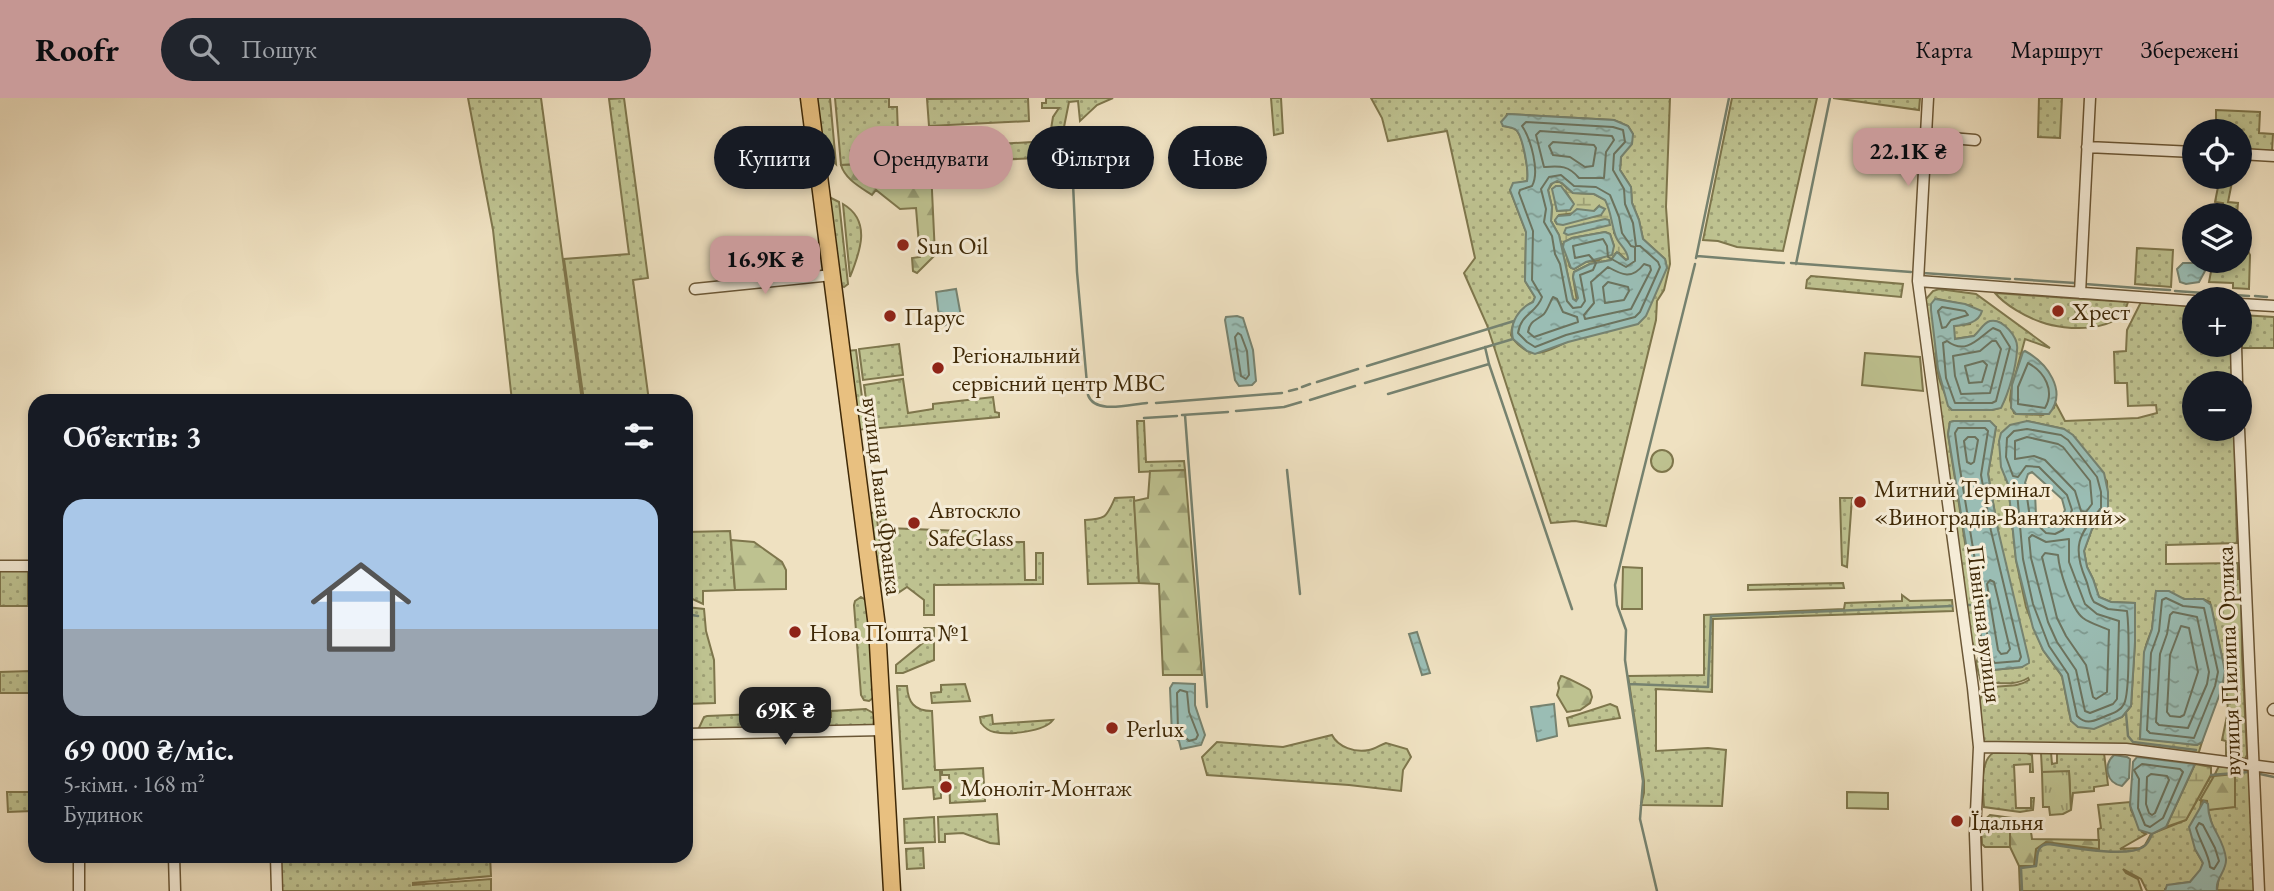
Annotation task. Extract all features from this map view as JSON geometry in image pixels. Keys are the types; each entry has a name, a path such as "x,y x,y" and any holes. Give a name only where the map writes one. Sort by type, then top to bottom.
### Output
{"main road":[{"name":"вулиця Івана Франка","path":"809,98 873,592 892,891"}],"street":[{"name":"Північна вулиця","path":"1928,98 1918,281 1979,747 1975,834 1977,891"},
{"path":"2080,293 2090,98"},
{"path":"1926,136 1975,139"},
{"path":"2087,146 2182,151"},
{"path":"2252,155 2274,156"},
{"path":"695,289 832,275"},
{"path":"1918,281 2182,300"},
{"path":"2252,305 2274,306"},
{"name":"вулиця Пилипа Орлика","path":"2240,441 2259,891"},
{"path":"0,566 28,566"},
{"path":"693,734 883,730"},
{"path":"1979,747 2126,748 2274,768"},
{"path":"79,863 79,891"},
{"path":"174,863 175,891"},
{"path":"276,863 277,891"}],"green space":[{"path":"468,98 541,98 581,394 511,394 493,230"},
{"path":"624,98 648,278 633,280 648,394 583,394 564,259 629,254 609,99"},
{"path":"816,98 830,98 833,126 820,126"},
{"path":"835,98 889,98 889,107 897,107 898,126 849,126 849,165 841,165"},
{"path":"1028,98 1029,121 929,126 927,99"},
{"path":"1046,98 1113,98 1097,105 1080,121 1078,101 1069,102 1064,126 1052,126 1059,108 1042,108 1042,103 1046,103"},
{"path":"1271,98 1281,98 1283,133 1274,135"},
{"path":"1371,98 1670,98 1666,207 1670,264 1664,290 1657,301 1656,320 1606,526 1575,521 1551,523 1487,325 1464,273 1475,258 1447,131 1388,141 1382,118","holes":["1507,114 1614,120 1628,126 1633,134 1621,157 1620,170 1631,187 1632,203 1643,239 1665,259 1667,268 1603,318 1566,342 1550,350 1536,353 1528,351 1511,335 1518,315 1535,297 1525,281 1526,232 1510,190 1518,183 1527,181 1526,162 1518,132 1514,128 1503,126"]},
{"path":"1732,98 1817,98 1783,251 1737,247 1703,240"},
{"path":"1833,98 1920,98 1919,110"},
{"path":"2039,98 2062,98 2060,138 2038,137"},
{"path":"2216,110 2260,112 2259,133 2273,134 2272,151 2252,150 2252,119 2216,119"},
{"path":"1027,142 1027,158 1013,159 1013,143"},
{"path":"841,165 849,165 849,179 843,170"},
{"path":"1553,182 1560,182 1573,193 1594,194 1606,200 1614,222 1614,233 1629,255 1626,260 1616,253 1611,260 1590,264 1574,272 1577,301 1573,299 1559,235 1551,221 1552,207 1548,190","holes":["1556,186 1564,190 1573,203 1570,210 1557,211 1553,189","1599,206 1601,215 1557,224 1555,221 1559,215 1594,211","1605,232 1610,234 1614,246 1599,260 1586,262 1574,269 1570,267 1563,244 1572,238"]},
{"path":"863,189 932,189 935,255 917,273 913,271 912,258 920,257 916,208 900,209 876,190 872,195"},
{"path":"2218,189 2231,189 2228,202 2238,203 2223,203 2215,202"},
{"path":"829,197 839,202 848,284 844,287 840,285"},
{"path":"843,204 858,219 861,228 860,247 850,277"},
{"path":"2137,248 2173,250 2171,287 2135,284"},
{"path":"2211,273 2249,273 2249,287 2209,282"},
{"path":"1811,276 1903,284 1901,297 1806,288 1807,280"},
{"path":"1939,289 1976,294 2050,348 2025,339 2011,391 2010,400 2016,414 2043,415 2054,408 2055,402 2065,421 2138,418 2157,413 2156,405 2128,406 2127,383 2115,383 2114,352 2126,351 2127,330 2141,302 2182,305 2182,357 2232,357 2233,371 2182,371 2182,441 2234,441 2237,543 2166,545 2166,564 2238,563 2238,579 2241,579 2245,759 2226,757 2226,741 2222,740 2228,711 2225,671 2210,602 2156,591 2152,629 2146,645 2140,738 2197,745 2202,742 2198,755 1982,743 1980,700 1983,692 2029,680 2028,678 2011,683 1981,682 1976,663 1978,658 1983,656 1993,670 2022,667 1988,474 1996,427 1954,421 1950,422 1948,434 1982,651 1975,649 1971,639 1925,300 1933,291","holes":["1938,299 1972,306 1970,324 1954,326 1954,339 1974,336 1993,321 2001,323 2015,339 2017,350 2005,399 2000,408 1992,410 1952,410 1937,368","2027,421 2064,429 2107,481 2108,512 2092,529 2084,551 2087,567 2099,597 2111,602 2135,603 2131,706 2122,717 2109,722 2071,721 2062,676 2043,650 2026,607 2016,560 2005,476"]},
{"path":"1995,293 2128,302 2115,320 2104,325 2077,328 2052,325 2029,317"},
{"path":"2252,316 2274,317 2274,348 2252,348"},
{"path":"899,344 903,375 863,380 859,349"},
{"path":"856,350 866,429 858,430 847,351"},
{"path":"1865,353 1920,357 1923,391 1862,385"},
{"path":"903,379 908,413 933,409 933,404 993,397 995,412 999,413 999,417 870,429 864,385"},
{"path":"1137,421 1144,421 1146,462 1184,461 1185,470 1139,472"},
{"path":"1662,450 1670,453 1673,461 1670,469 1662,472 1654,469 1651,461 1654,453"},
{"path":"1185,470 1202,675 1163,675 1159,584 1139,583 1134,501 1148,498 1150,471"},
{"path":"1134,497 1139,583 1088,584 1085,520 1105,516 1115,498"},
{"path":"1840,498 1852,498 1847,567 1842,565"},
{"path":"885,510 887,528 987,532 988,542 1024,542 1025,580 1036,580 1036,553 1043,553 1043,584 934,585 934,615 924,615 924,600 907,587 898,593 889,588 879,511"},
{"path":"876,511 885,584 878,576 870,514"},
{"path":"730,531 735,590 703,591 703,604 693,599 693,532"},
{"path":"731,540 754,542 782,562 786,570 786,589 735,590"},
{"path":"1623,567 1642,568 1642,609 1622,609"},
{"path":"28,570 28,606 0,606 0,571"},
{"path":"1843,583 1844,588 1748,590 1748,585"},
{"path":"1902,595 1910,601 1952,600 1953,611 1713,619 1712,692 1656,689 1656,751 1708,748 1726,750 1722,806 1641,805 1644,781 1628,676 1704,675 1704,615 1844,609 1845,603 1902,601"},
{"path":"861,597 868,605 874,690 873,698 869,701 864,700 861,695 854,605"},
{"path":"693,608 704,609 706,631 714,660 715,703 693,704"},
{"path":"924,628 934,628 934,660 903,673 896,673 896,665 924,642"},
{"path":"28,671 28,693 0,693 0,672"},
{"path":"1561,676 1590,690 1590,703 1580,710 1567,712 1557,695"},
{"path":"965,684 970,701 932,703 931,693 941,692 941,685"},
{"path":"897,686 907,686 913,705 932,711 935,770 940,770 941,798 934,799 933,787 903,789"},
{"path":"1610,704 1617,707 1620,718 1569,726 1567,718"},
{"path":"866,709 875,714 873,726 698,730 707,716 807,712 807,718 831,717 831,711"},
{"path":"992,715 993,724 1053,720 1034,730 1000,733 990,731 981,723 980,717"},
{"path":"1332,735 1338,743 1353,750 1369,750 1386,743 1407,749 1411,757 1403,770 1401,791 1207,775 1202,757 1217,742 1283,747"},
{"path":"2051,752 2052,764 2057,763 2057,752 2104,753 2108,785 2094,787 2094,791 2073,793 2071,810 2069,772 2042,772 2041,753"},
{"path":"1993,753 2032,755 2033,772 2030,772 2030,764 2014,765 2016,808 2031,808 2031,798 2034,798 2033,810 2020,812 1984,807 1984,770"},
{"path":"2195,764 2211,767 2211,775 2186,820 2166,827"},
{"path":"2219,766 2250,771 2254,891 2217,890 2219,876 2224,868 2208,810 2234,806 2235,774 2201,800 2204,801 2201,802 2195,849 2203,863 2201,870 2190,882 2175,884 2165,891 2147,891 2141,879 2123,869 2138,879 2142,891 2020,891 2019,866 2034,866 2036,849 2042,843 2099,849 2098,829 2101,828 2098,805 2130,802 2142,832 2146,834 2120,849 2140,848 2151,834 2186,820"},
{"path":"983,768 985,801 950,803 949,775 942,775 942,770"},
{"path":"2069,771 2071,810 2050,815 2049,807 2043,807 2042,772"},
{"path":"2235,774 2235,807 2208,810 2207,801 2200,800 2214,776"},
{"path":"7,792 28,792 28,811 8,812"},
{"path":"1847,792 1888,793 1888,809 1847,808"},
{"path":"997,814 999,844 963,833 945,834 945,842 939,842 938,817"},
{"path":"1990,815 2012,818 2008,822 2010,847 1985,847 1982,844 1981,823"},
{"path":"934,817 935,842 905,843 904,819"},
{"path":"2016,819 2028,825 2032,839 2099,840 2099,849 2046,842 2036,849 2034,866 2019,866 2010,847 2010,822"},
{"path":"923,848 924,868 907,869 906,849"},
{"path":"279,863 490,863 491,876 413,885 491,879 491,891 280,891"}],"water":[{"path":"1508,114 1614,120 1628,126 1633,134 1632,144 1621,157 1620,170 1631,187 1632,203 1643,239 1665,259 1667,268 1646,316 1638,324 1568,342 1535,354 1513,339 1512,327 1516,317 1535,297 1525,281 1526,232 1510,190 1513,183 1527,181 1525,154 1518,132 1503,126 1501,122","holes":["1557,181 1573,193 1594,194 1605,200 1616,238 1628,259 1617,252 1611,260 1590,264 1574,272 1578,298 1576,301 1573,299 1559,235 1551,221 1552,207 1548,190 1551,184"]},
{"path":"1561,186 1574,204 1570,210 1557,211 1552,189"},
{"path":"1599,206 1605,209 1601,215 1563,225 1557,224 1555,220 1558,216 1570,215 1577,209 1594,211"},
{"path":"1609,220 1610,225 1568,235 1564,233 1566,228"},
{"path":"1605,232 1610,234 1614,246 1612,255 1571,268 1563,247 1564,242"},
{"path":"2182,264 2182,273 2204,273 2199,282 2186,284 2180,282 2177,269"},
{"path":"956,289 962,322 940,326 936,292"},
{"path":"1935,299 1965,304 1982,311 1975,321 1954,326 1955,339 1974,336 1990,321 2005,326 2013,335 2017,345 2015,364 2001,408 1952,410 1948,406 1938,369 1931,310"},
{"path":"1226,317 1243,318 1253,350 1256,381 1252,385 1239,386 1235,380 1225,320"},
{"path":"2025,351 2041,363 2056,387 2054,405 2049,414 2016,414 2011,408 2012,385"},
{"path":"1990,421 1996,427 1988,474 1998,530 2029,660 2029,663 2022,667 1993,670 1985,661 1948,434 1950,422"},
{"path":"2027,421 2064,429 2073,435 2104,473 2108,512 2092,529 2084,551 2087,567 2099,597 2111,602 2135,603 2135,642 2131,706 2122,717 2094,729 2078,727 2071,721 2062,676 2043,650 2033,628 2016,560 2008,484 2001,467 1999,441 2001,433 2010,425","holes":["2032,472 2062,499 2065,510 2058,525 2048,527 2036,515 2035,493 2025,483 2028,474"]},
{"path":"2156,591 2169,591 2184,599 2203,599 2211,605 2225,671 2222,688 2202,742 2197,745 2140,739 2144,652 2152,629"},
{"path":"1417,632 1430,673 1422,675 1409,634"},
{"path":"1173,683 1195,684 1195,705 1205,735 1201,745 1181,749 1179,741 1172,735 1170,688"},
{"path":"1554,704 1557,736 1537,741 1531,707"},
{"path":"2114,755 2130,759 2129,778 2122,786 2112,781 2108,773 2108,764"},
{"path":"2137,757 2195,764 2166,827 2152,834 2139,830 2130,805 2133,762"},
{"path":"2204,801 2208,804 2211,820 2225,851 2225,867 2217,891 2165,891 2167,885 2190,882 2200,870 2203,863 2195,849 2189,827"}],"waterway":[{"path":"1696,258 1729,98"},
{"path":"1796,264 1830,98"},
{"path":"1073,189 1077,272 1088,395 1092,401 1106,407 1147,403"},
{"path":"1697,256 1784,263"},
{"path":"1791,263 1911,272"},
{"path":"1657,891 1640,819 1643,781 1625,660 1626,630 1617,605 1615,585 1695,264"},
{"path":"1923,273 2010,279"},
{"path":"2015,279 2075,283"},
{"path":"2085,284 2150,289"},
{"path":"2152,289 2170,290"},
{"path":"2175,291 2182,291"},
{"path":"2255,296 2267,297"},
{"path":"1367,366 1514,321"},
{"path":"1365,383 1513,339"},
{"path":"1485,347 1572,609"},
{"path":"1388,394 1489,364"},
{"path":"1317,382 1358,369"},
{"path":"1302,387 1310,384"},
{"path":"1310,400 1355,386"},
{"path":"1289,391 1297,389"},
{"path":"1156,403 1282,393"},
{"path":"1236,411 1284,407 1301,402"},
{"path":"1182,415 1228,412"},
{"path":"1185,415 1207,707"},
{"path":"1144,418 1177,416"},
{"path":"1287,470 1300,594"},
{"path":"1966,605 1975,605"},
{"path":"1629,684 1708,687 1711,616 1952,606"},
{"path":"693,615 698,616"},
{"path":"2126,713 2128,736 2133,742 2196,750"},
{"path":"2211,775 2248,772"},
{"path":"2260,774 2274,777"},
{"path":"2022,891 2021,868 2036,866 2041,846 2049,844 2124,852 2143,847 2152,834"}],"place":[{"name":"Sun Oil","path":"903,245"},
{"name":"Хрест","path":"2058,311"},
{"name":"Парус","path":"890,316"},
{"name":"Регіональний сервісний центр МВС","path":"938,368"},
{"name":"Митний Термінал «Виноградів-Вантажний»","path":"1860,502"},
{"name":"Автоскло SafeGlass","path":"914,523"},
{"name":"Нова Пошта №1","path":"795,632"},
{"name":"Perlux","path":"1112,728"},
{"name":"Моноліт-Монтаж","path":"946,787"},
{"name":"Їдальня","path":"1957,821"}]}
